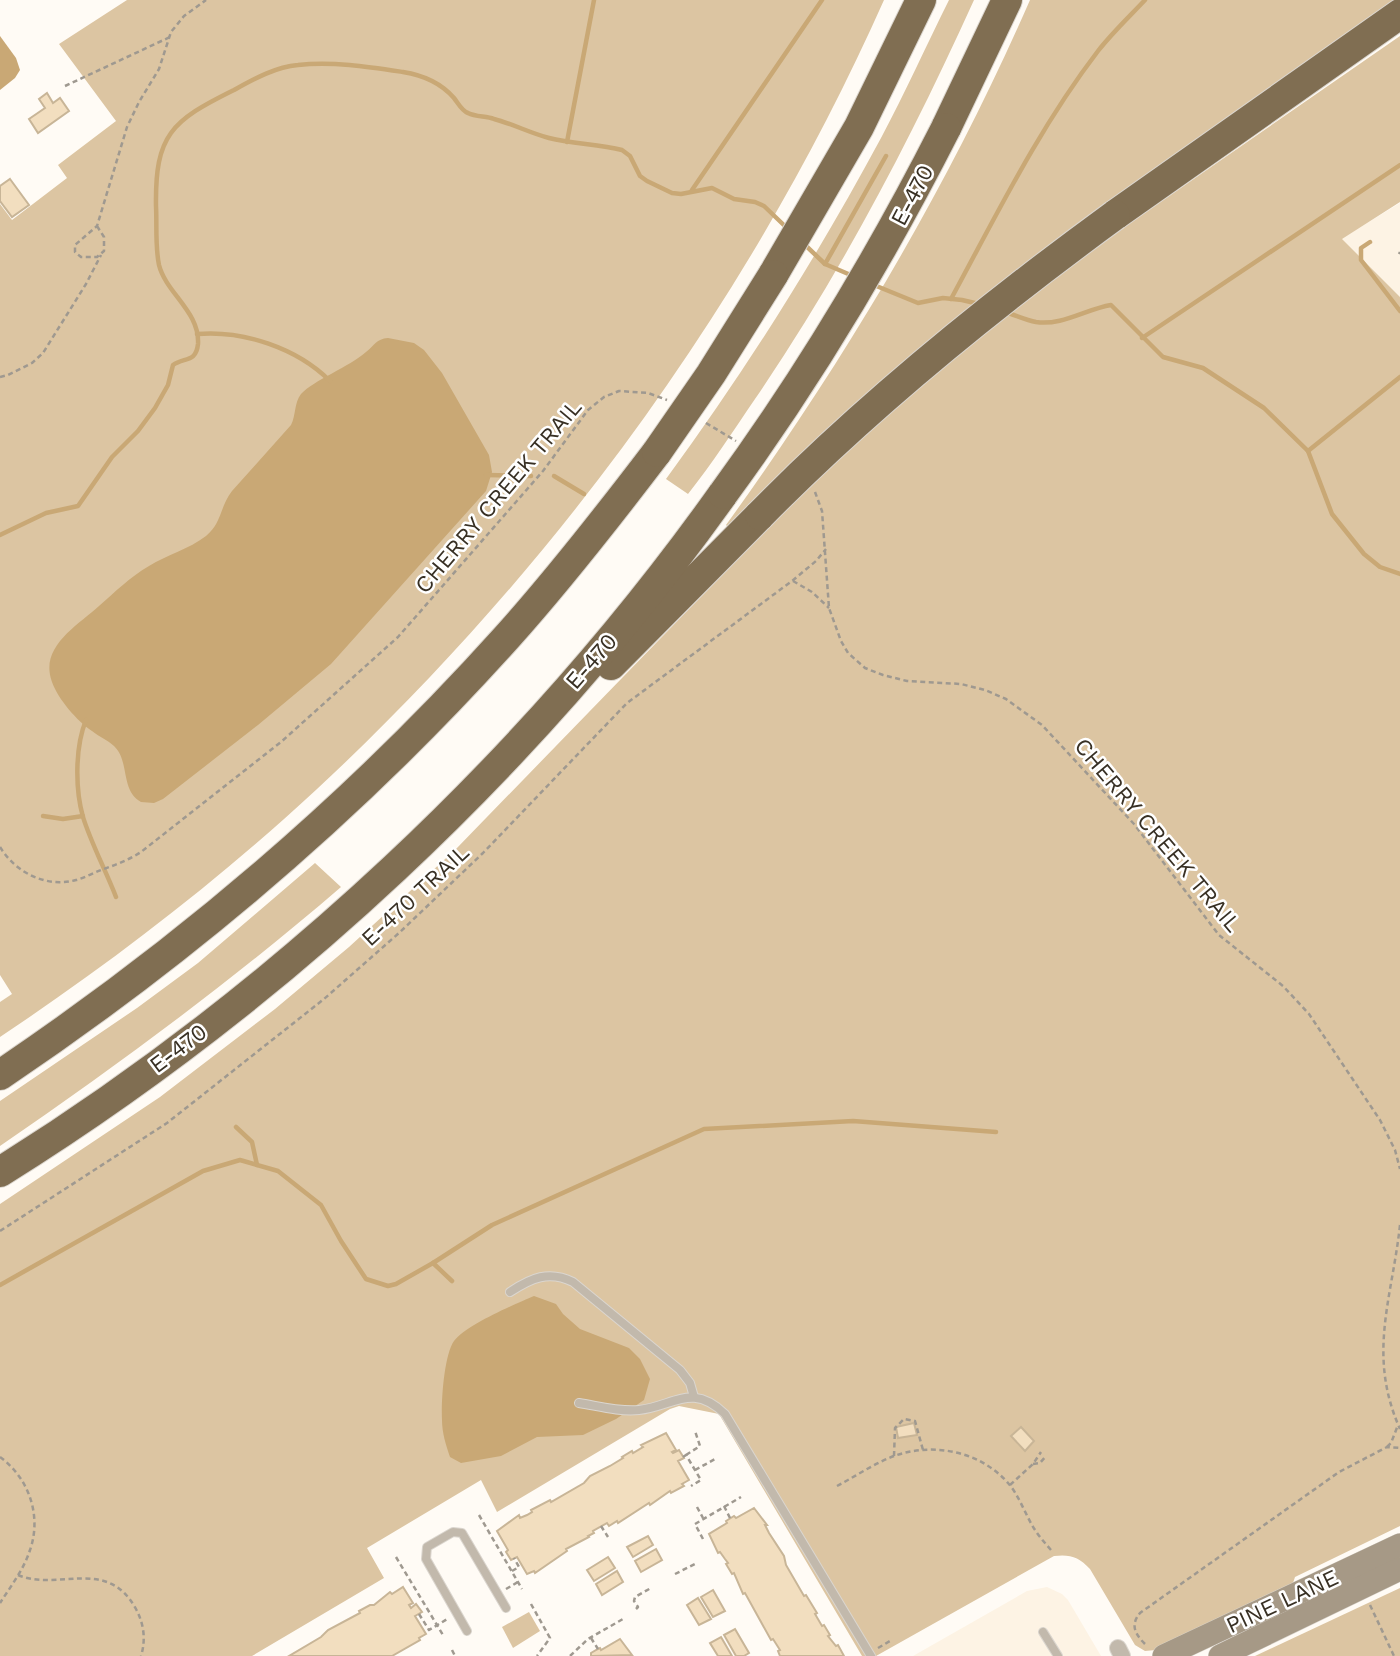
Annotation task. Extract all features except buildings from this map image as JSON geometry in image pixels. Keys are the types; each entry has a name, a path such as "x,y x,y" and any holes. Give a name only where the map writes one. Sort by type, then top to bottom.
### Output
{"highway":[{"path":"879,87 897,0"},
{"path":"0,1075 96,1008 215,915 304,840 387,763 481,665 545,593 657,452 711,374 799,233 879,87 921,0"},
{"name":"E-470","path":"0,1172 134,1081 244,998 360,898 427,835 583,672 723,494 785,406 851,303 946,128 1007,0"},
{"path":"427,835 465,816 760,515 867,412 927,360 1115,215 1400,14"}],"main road":[{"name":"PINE LANE","path":"1155,1650 1399,1546"},
{"name":"PINE LANE","path":"1220,1656 1400,1569"}],"lane":[{"path":"510,1292 525,1282 548,1275 573,1282 680,1370 690,1383 694,1397"},
{"path":"579,1403 628,1411 654,1407 678,1398 694,1397 706,1399 725,1414 872,1656"},
{"path":"467,1631 426,1559 427,1547 453,1532 462,1533 506,1608"},
{"path":"1043,1632 1058,1656"}],"path":[{"path":"101,255 87,259 78,255 74,248 77,241 97,226 127,127 159,69 170,37 184,16 206,0"},
{"path":"65,86 170,37"},
{"path":"0,377 32,363 43,353 86,284 105,247 102,232 97,226"},
{"name":"CHERRY CREEK TRAIL","path":"0,847 16,867 43,880 69,881 118,864 141,852 289,735 384,651 436,596 549,464 578,420 593,405 609,394 624,391 648,393 667,400"},
{"path":"699,419 744,447"},
{"name":"CHERRY CREEK TRAIL","path":"812,489 821,506 829,608 844,647 865,668 906,681 961,684 985,690 1018,706 1049,732 1134,824 1219,935 1274,979 1309,1014 1380,1120 1395,1150 1400,1168"},
{"name":"E-470 TRAIL","path":"0,1231 167,1123 305,1015 447,888 626,703 792,581 826,550"},
{"path":"792,581 812,592 829,608"},
{"path":"1155,1650 1134,1630 1140,1613 1339,1472 1387,1447 1399,1427 1385,1375 1382,1340 1400,1225"},
{"path":"894,1456 895,1428 904,1419 915,1421 923,1450"},
{"path":"691,1486 701,1480 685,1456 700,1446 695,1430"},
{"path":"1387,1447 1400,1448"},
{"path":"838,1486 894,1456 923,1450 946,1451 976,1459 995,1469 1010,1485 1032,1525 1051,1550"},
{"path":"1010,1485 1033,1464 1041,1452"},
{"path":"1033,1464 1040,1463 1046,1456"},
{"path":"0,1457 19,1475 34,1513 32,1546 0,1603"},
{"path":"695,1470 717,1458"},
{"path":"703,1539 695,1524 741,1497"},
{"path":"724,1506 730,1518"},
{"path":"697,1507 703,1518"},
{"path":"479,1515 522,1589"},
{"path":"601,1526 608,1537"},
{"path":"396,1557 443,1635"},
{"path":"512,1571 519,1567 514,1558"},
{"path":"675,1574 695,1564"},
{"path":"18,1575 43,1580 95,1578 110,1584 126,1596 139,1614 144,1639 141,1656"},
{"path":"506,1589 518,1582"},
{"path":"636,1609 635,1597 651,1588"},
{"path":"1367,1600 1394,1656"},
{"path":"531,1604 551,1638 537,1656"},
{"path":"419,1614 429,1630 449,1618"},
{"path":"570,1656 591,1637 623,1619"},
{"path":"591,1637 598,1649"},
{"path":"452,1650 455,1656"}],"shaded area":[{"path":"127,0 884,0 832,110 773,218 709,322 640,423 566,521 487,614 404,704 280,823 163,920 0,1037 0,1002 12,994 0,975 0,204 12,220 67,178 58,165 116,121 59,44"},
{"path":"949,0 974,0 900,154 817,303 755,399 688,494 666,479 752,355 832,226 890,121"},
{"path":"1030,0 1394,0 1227,124 730,529 726,525 812,400 930,204 999,69"},
{"path":"0,36 16,58 20,70 15,78 0,90"},
{"path":"1400,36 1400,202 1342,239 1400,297 1400,1526 1295,1577 1292,1586 1156,1650 1145,1651 1135,1645 1090,1569 1074,1557 1060,1555 876,1656 862,1656 719,1414 679,1406 497,1512 481,1480 367,1548 384,1578 252,1656 0,1656 0,1204 160,1097 275,1009 349,947 456,849 788,507 901,401 1013,309 1097,246"},
{"path":"1400,203 1400,297 1341,239"},
{"path":"388,338 414,343 424,350 442,373 489,455 492,472 486,491 331,664 163,799 154,803 141,802 130,790 119,752 80,722 55,689 49,670 55,648 62,638 135,575 206,536 215,526 232,491 291,425 301,394 359,358 378,341"},
{"path":"315,863 341,887 174,1021 0,1146 0,1101 198,963"},
{"path":"534,1296 556,1304 580,1329 629,1348 640,1359 650,1379 644,1400 616,1419 583,1435 537,1437 501,1456 461,1463 450,1457 442,1425 444,1379 454,1341 469,1328"},
{"path":"1047,1587 1068,1600 1101,1656 913,1656 1027,1591"},
{"path":"1400,1588 1400,1656 1255,1656"},
{"path":"529,1612 540,1631 513,1648 502,1627"}],"waterway":[{"path":"567,142 594,0"},
{"path":"692,190 822,0"},
{"path":"951,299 1057,110 1098,51 1145,0"},
{"path":"0,535 46,513 78,506 112,457 138,431 155,408 168,385 173,365 195,354 198,344 194,322 168,285 159,265 156,206 159,162 171,133 181,122 213,101 273,71 289,66 324,64 417,75 443,88 468,113 549,138 622,150 630,156 640,176 672,193 681,194 712,188 734,199 764,206 789,230"},
{"path":"825,264 886,156"},
{"path":"1142,338 1400,165"},
{"path":"1370,242 1361,248 1361,260 1400,311"},
{"path":"803,243 825,264 853,276"},
{"path":"874,285 918,303 943,298 979,304"},
{"path":"1005,312 1046,323 1111,305 1163,357 1203,368 1264,408 1308,451 1332,514 1364,554 1380,567 1400,574"},
{"path":"197,334 233,335 268,344 302,359 330,381"},
{"path":"1308,451 1400,377"},
{"path":"486,475 531,476"},
{"path":"554,476 584,494"},
{"path":"86,720 78,755 80,806 90,837 116,897"},
{"path":"43,816 63,819 83,816"},
{"path":"0,1285 203,1171 240,1160 278,1171 321,1205 366,1279 388,1286 433,1263 492,1225 704,1129 853,1121 996,1132"},
{"path":"236,1127 252,1142 257,1165"},
{"path":"433,1263 452,1281"}]}
